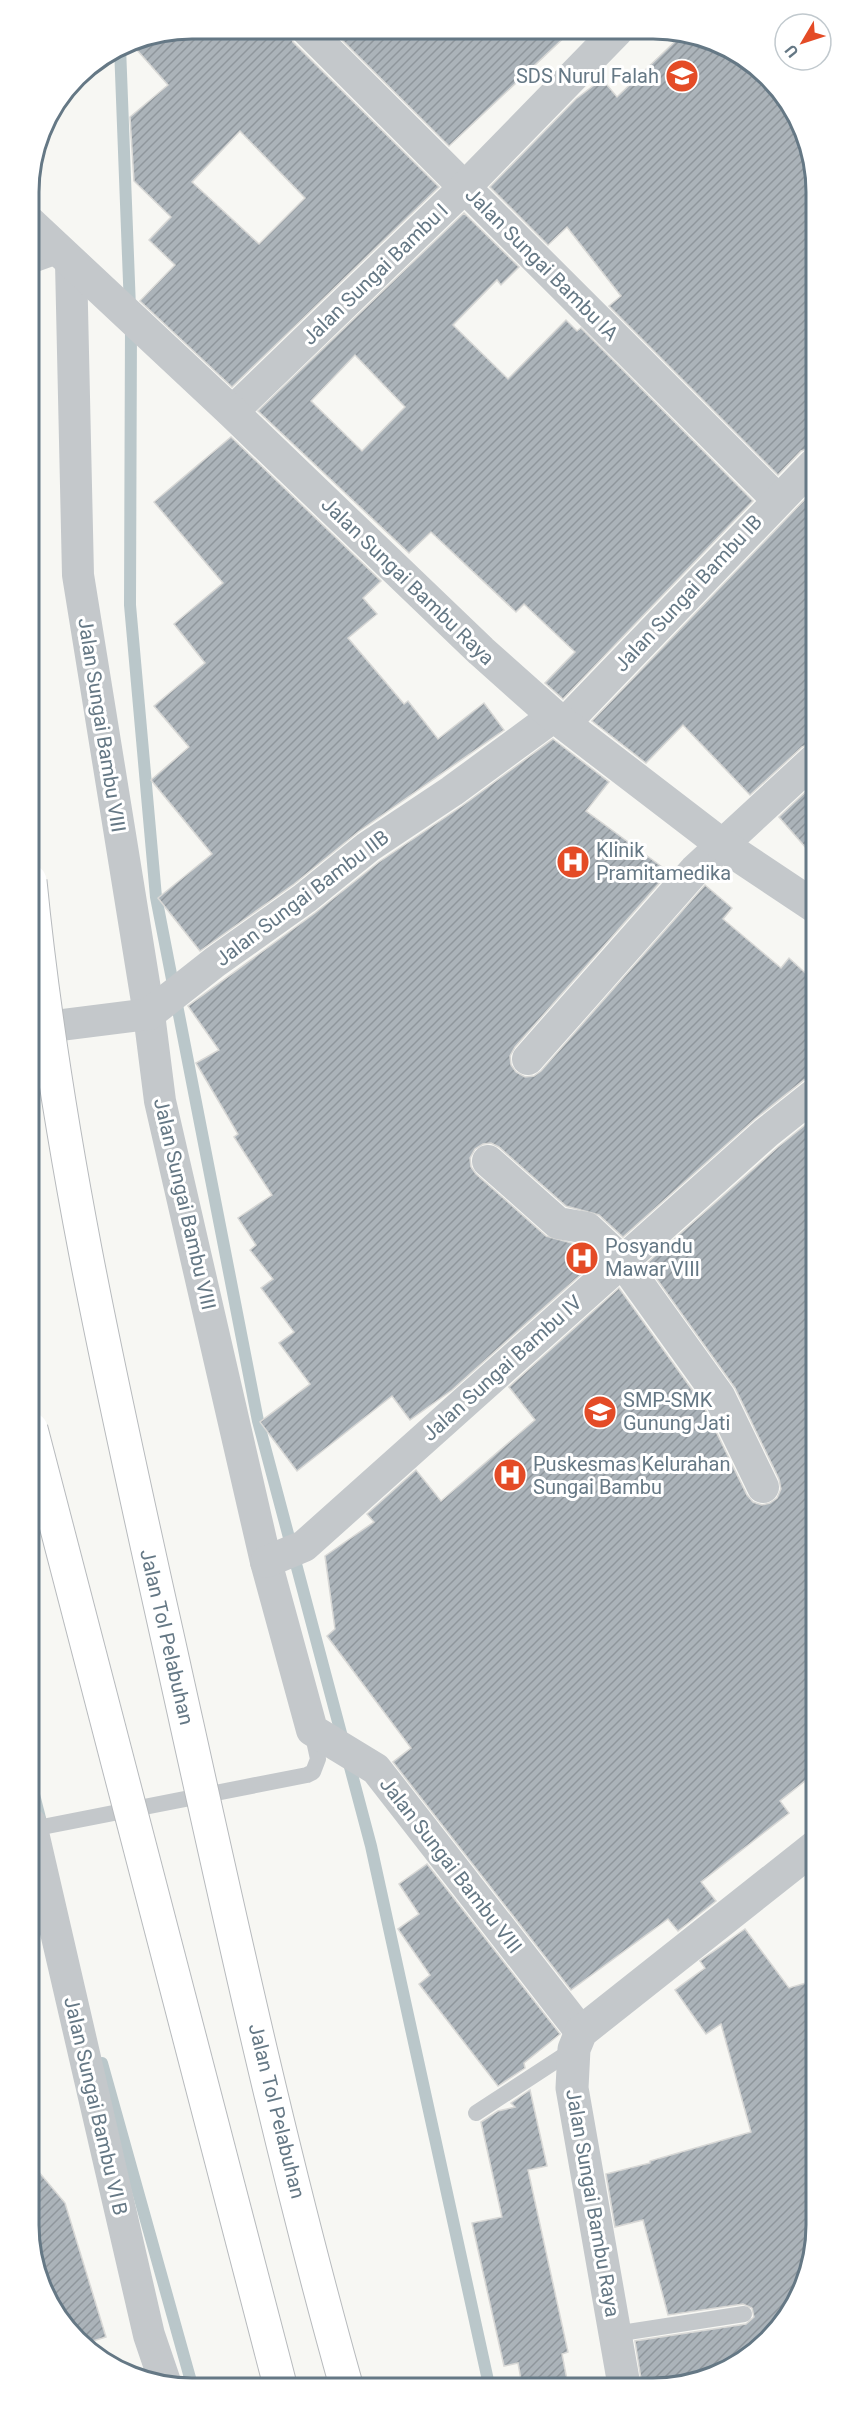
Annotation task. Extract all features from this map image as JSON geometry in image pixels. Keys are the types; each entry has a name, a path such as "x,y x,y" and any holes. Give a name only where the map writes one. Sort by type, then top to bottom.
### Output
{"highway":[{"name":"Jalan Tol Pelabuhan","path":"39,973 107,1367 227,1905 344,2378"},
{"path":"39,1460 278,2378"}],"street":[{"name":"Jalan Sungai Bambu IA","path":"324,39 465,187 777,499"},
{"name":"Jalan Sungai Bambu I","path":"232,412 465,187 609,39"},
{"name":"Jalan Sungai Bambu Raya","path":"39,237 51,256 112,302 232,412 481,651 560,719 721,844 806,901"},
{"name":"Jalan Sungai Bambu VIII","path":"51,256 78,575 153,1010 160,1101 269,1561 319,1735 376,1769 577,2040"},
{"name":"Jalan Sungai Bambu IB","path":"560,719 806,472"},
{"name":"Jalan Sungai Bambu IIB","path":"39,1028 153,1010 215,962 305,898 368,847 560,719"},
{"path":"528,1059 721,844 806,767"},
{"name":"Jalan Sungai Bambu IV","path":"269,1561 303,1546 766,1133 806,1101"},
{"path":"488,1161 558,1223 587,1228 622,1261 719,1396 763,1487"},
{"name":"Jalan Sungai Bambu VI B","path":"39,1836 158,2374"},
{"path":"577,2040 806,1854"},
{"name":"Jalan Sungai Bambu Raya","path":"577,2040 572,2088 623,2378"}],"lane":[{"path":"39,1831 307,1775 313,1772 318,1758 319,1735"},
{"path":"476,2113 577,2040"},
{"path":"615,2334 744,2314"}],"building":[{"path":"292,39 439,187 232,387 140,301 175,265 149,240 171,217 134,181 130,117 168,85 137,50 172,40","holes":["240,131 305,198 259,244 192,182"]},
{"path":"341,39 563,39 449,146"},
{"path":"676,41 683,42 720,55 746,71 774,99 794,134 803,162 806,192 806,449 801,451 778,475 609,306 621,296 567,227 548,245 490,187 576,99 602,79 617,97"},
{"path":"464,213 519,267 501,285 497,280 453,325 508,379 566,320 577,331 581,328 753,501 563,699 545,683 575,652 524,604 516,612 431,532 409,553 258,411","holes":["355,355 405,407 362,451 311,401"]},
{"path":"231,437 381,581 363,598 377,614 348,638 404,704 408,701 438,739 484,703 504,730 358,832 294,884 200,951 158,898 212,854 151,780 189,747 154,706 205,663 174,624 223,583 154,502"},
{"path":"806,498 806,746 750,795 683,725 646,763 592,721"},
{"path":"553,739 609,782 586,811 669,872 515,1047 510,1056 511,1065 516,1072 525,1077 534,1076 541,1071 705,885 732,908 723,919 781,968 789,958 806,974 806,1079 755,1119 623,1237 599,1215 566,1206 499,1147 491,1143 483,1144 475,1149 470,1158 471,1167 476,1174 546,1236 579,1245 596,1261 452,1390 410,1420 392,1396 297,1471 260,1422 310,1384 279,1343 294,1332 261,1288 273,1279 250,1250 256,1245 238,1218 272,1195 234,1137 238,1134 196,1063 219,1050 188,1006 315,913 379,862 462,806"},
{"path":"806,792 806,848 779,817"},
{"path":"806,1124 806,1780 780,1801 789,1813 701,1882 716,1901 678,1931 668,1919 571,1990 393,1762 411,1748 327,1636 335,1629 325,1556 374,1522 367,1514 416,1470 441,1501 535,1420 509,1387 619,1288 703,1405 747,1495 753,1502 762,1505 777,1498 781,1489 779,1479 735,1388 646,1264"},
{"path":"427,1864 560,2034 524,2063 525,2068 498,2086 419,1984 430,1975 398,1929 419,1914 399,1884"},
{"path":"745,1929 789,1988 806,1983 806,2235 801,2264 794,2283 774,2318 754,2340 738,2352 702,2370 673,2377 641,2378 635,2341 746,2324 754,2317 752,2308 743,2304 668,2315 643,2220 615,2227 606,2174 751,2132 721,2024 706,2034 675,1990 705,1968 700,1961"},
{"path":"530,2090 547,2166 528,2170 568,2352 562,2354 567,2378 521,2378 518,2363 504,2366 472,2223 502,2217 481,2122 498,2111 515,2107 511,2103"},
{"path":"39,2172 65,2203 106,2337 93,2341 84,2333 60,2301 47,2274 40,2245"}],"waterway":[{"path":"120,58 130,308"},
{"path":"131,325 130,605 156,897 258,1421 371,1846 487,2378"},
{"path":"39,1814 42,1826"},
{"path":"102,2063 190,2378"}],"place":[{"name":"SDS Nurul Falah","path":"682,76"},
{"name":"Klinik Pramitamedika","path":"573,862"},
{"name":"Posyandu Mawar VIII","path":"582,1258"},
{"name":"SMP-SMK Gunung Jati","path":"600,1412"},
{"name":"Puskesmas Kelurahan Sungai Bambu","path":"510,1475"}]}
